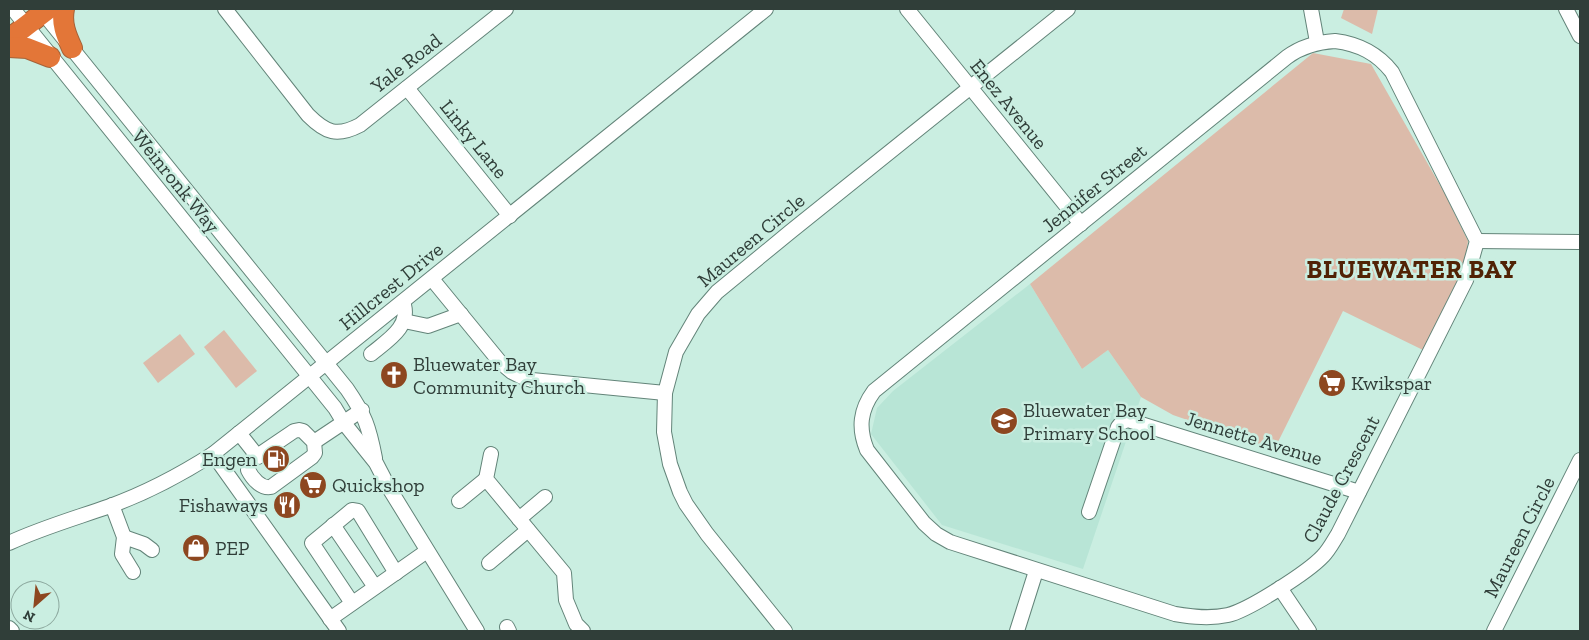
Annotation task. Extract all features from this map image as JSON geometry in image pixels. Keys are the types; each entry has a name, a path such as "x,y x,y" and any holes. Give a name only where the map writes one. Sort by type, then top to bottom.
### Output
{"highway":[{"path":"64,9 63,21 65,32 72,48"},
{"path":"9,39 44,10"},
{"path":"9,47 27,48 50,57"}],"street":[{"name":"Weinronk Way","path":"13,9 334,408 376,463"},
{"name":"Yale Road","path":"225,9 308,115 325,129 334,132 351,129 408,88 506,9"},
{"name":"Hillcrest Drive","path":"9,542 112,505 161,484 213,454 766,9"},
{"name":"Enez Avenue","path":"907,9 1080,224"},
{"name":"Maureen Circle","path":"785,631 707,534 686,504 674,477 664,432 665,393 676,352 698,314 717,292 1068,9"},
{"path":"1311,9 1317,42"},
{"path":"1566,9 1580,36"},
{"name":"Weinronk Way","path":"44,10 72,48 347,389 362,410 376,463"},
{"name":"Jennifer Street","path":"885,381 1287,57 1317,42 1335,41 1363,47 1384,62 1392,72 1477,241"},
{"name":"Linky Lane","path":"408,88 510,216"},
{"path":"1477,241 1580,242"},
{"name":"Claude Crescent","path":"885,381 866,402 861,423 862,437 872,459 924,523 936,534 950,542 1036,571 1175,614 1197,618 1213,618 1244,610 1280,588 1323,557 1338,534 1466,280 1477,241"},
{"path":"432,278 500,362 512,372 522,377 665,393"},
{"path":"372,354 393,336 404,321 406,310 403,302"},
{"path":"404,321 428,326 461,314"},
{"path":"314,442 362,410"},
{"name":"Jennette Avenue","path":"1089,512 1120,425 1125,420 1138,422 1359,492"},
{"path":"299,430 303,432 314,442 316,448 312,457 270,487 262,486 248,470 250,461 294,431 299,430"},
{"path":"239,433 258,456"},
{"path":"213,454 339,631"},
{"path":"459,501 486,479 491,454"},
{"name":"Maureen Circle","path":"1494,631 1580,460"},
{"path":"376,463 389,488 477,631"},
{"path":"486,479 564,573 566,600 576,624 582,631"},
{"path":"519,519 545,497"},
{"path":"112,505 124,537 122,554 133,572"},
{"path":"352,603 312,543 352,510 358,511 396,573"},
{"path":"333,525 375,587"},
{"path":"489,563 528,530"},
{"path":"124,537 144,544 152,550"},
{"path":"330,619 427,551"},
{"path":"1018,631 1036,571"},
{"path":"1280,588 1309,631"},
{"path":"9,628 12,631"}],"shaded area":[{"path":"1344,9 1378,9 1372,34 1341,18"},
{"path":"1313,53 1371,64 1445,194 1468,241 1464,270 1423,350 1343,311 1274,450 1173,415 1141,397 1108,350 1082,369 1030,284"},
{"name":"Bluewater Bay Primary School","path":"1030,284 1082,369 1108,350 1141,397 1083,569 942,525 871,434 877,408 893,391"},
{"path":"224,330 257,371 236,388 204,347"},
{"path":"180,334 195,354 158,383 143,363"}],"place":[{"name":"Bluewater Bay Community Church","path":"394,375"},
{"name":"Kwikspar","path":"1332,383"},
{"name":"Bluewater Bay Primary School","path":"1004,421"},
{"name":"Engen","path":"276,459"},
{"name":"Quickshop","path":"313,485"},
{"name":"Fishaways","path":"287,505"},
{"name":"PEP","path":"196,548"}],"district":[{"name":"BLUEWATER BAY","path":"1412,269"}]}
